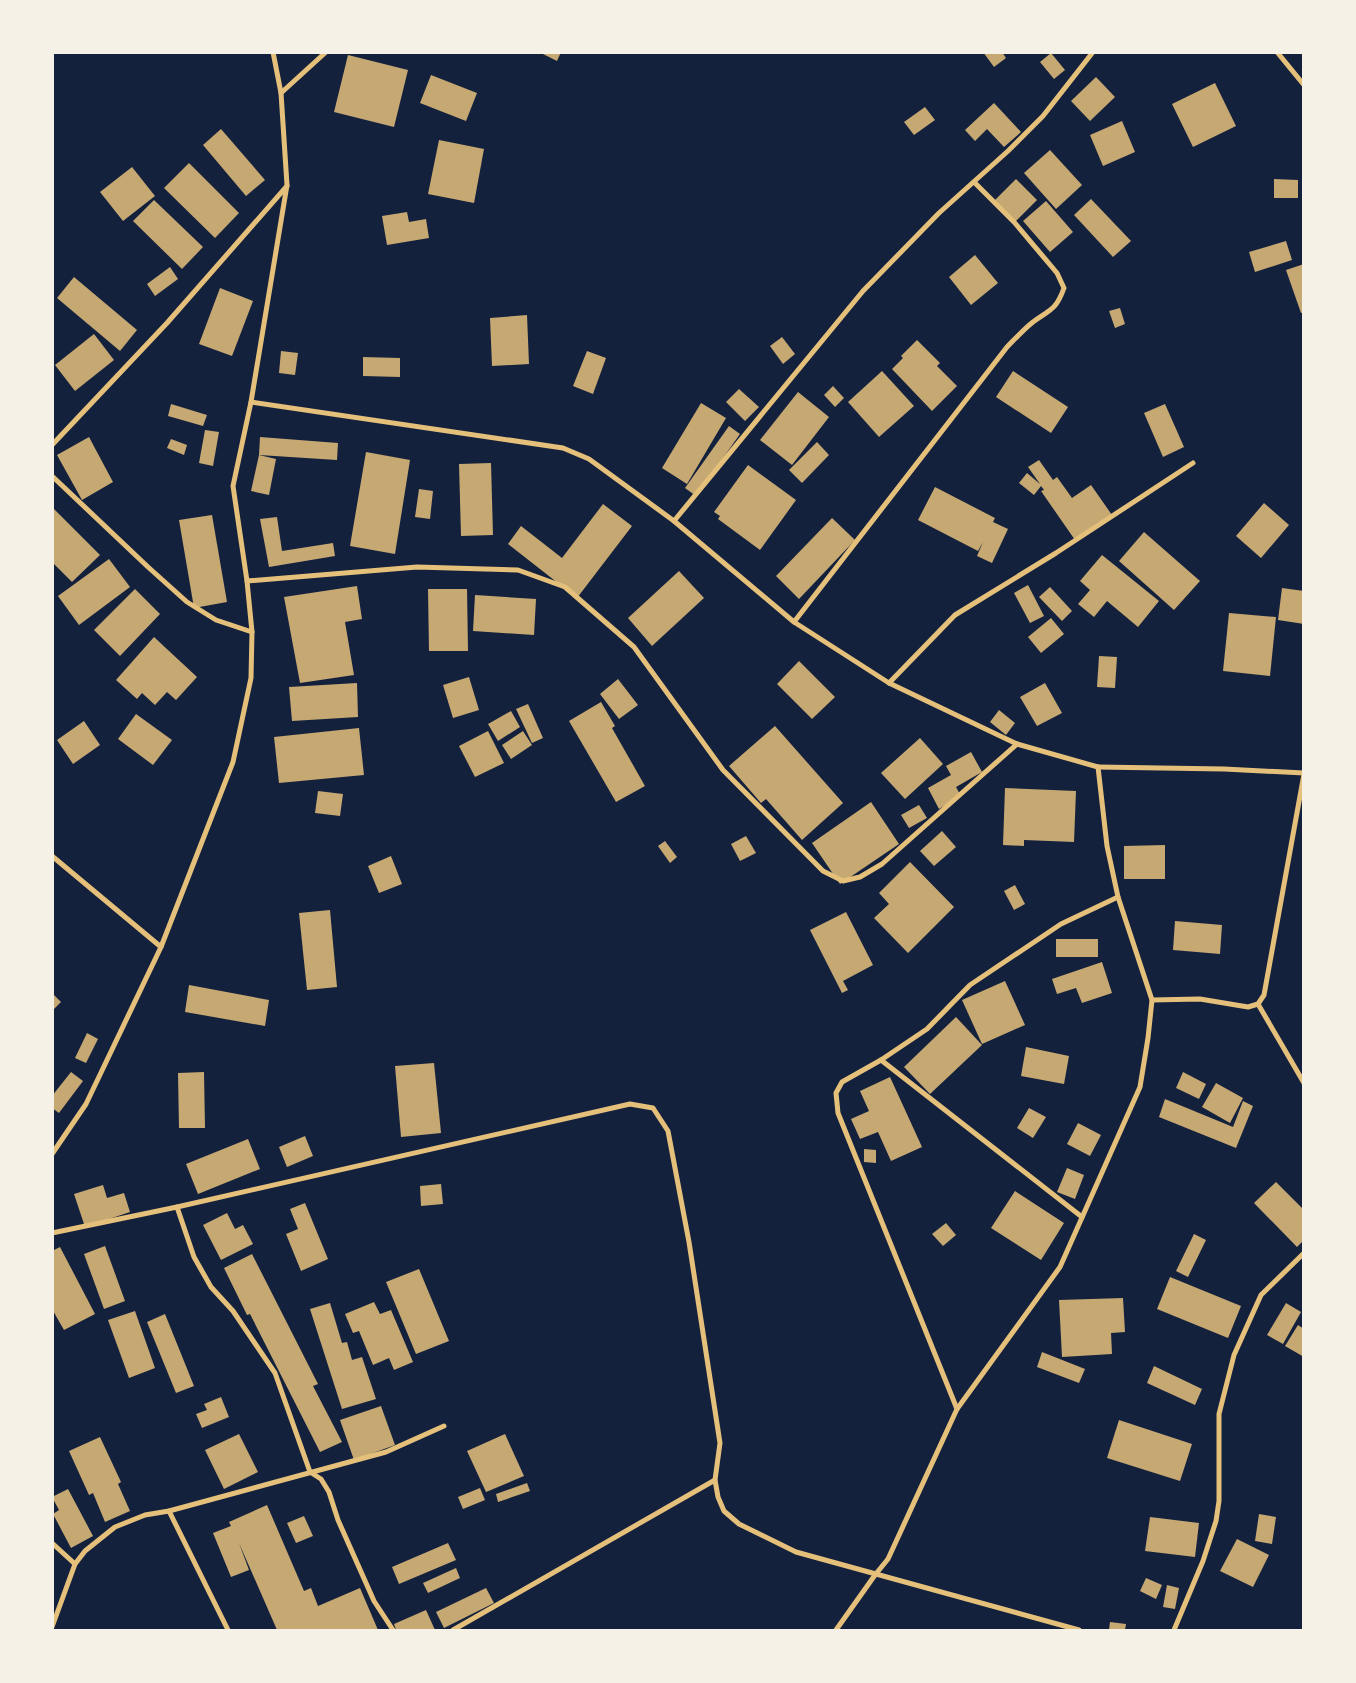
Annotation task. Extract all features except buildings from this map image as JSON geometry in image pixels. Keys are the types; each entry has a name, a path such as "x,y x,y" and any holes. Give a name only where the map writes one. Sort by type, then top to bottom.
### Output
{"street":[{"path":"52,1154 86,1104 161,947 233,762 252,678 252,632 247,581 233,486 251,402 287,185 280,93 274,52"},
{"path":"280,93 326,52"},
{"path":"674,521 863,291 939,213 1008,151 1043,116 1093,52"},
{"path":"1277,52 1304,85"},
{"path":"794,622 1007,347 1032,323 1052,310 1060,300 1064,288 1057,273 1014,222 974,182"},
{"path":"52,446 167,323 287,185"},
{"path":"251,402 563,448 589,460 674,521 794,622 889,683 1017,744 1098,768 1224,769 1304,774 1264,995 1258,1004 1248,1007 1200,999 1152,1000"},
{"path":"889,683 955,615 1056,554 1193,463"},
{"path":"52,476 148,567 188,602 216,620 252,632"},
{"path":"247,581 417,567 518,570 565,587 634,647 722,770 823,871 843,881 860,877 882,864 1017,744"},
{"path":"836,1630 874,1575 888,1559 957,1409 1060,1267 1140,1087 1152,1000 1118,897 1107,846 1098,768"},
{"path":"52,856 161,947"},
{"path":"957,1409 838,1113 836,1094 842,1082 881,1060 927,1029 970,985 1061,924 1118,897"},
{"path":"1258,1004 1304,1084"},
{"path":"881,1060 1082,1217"},
{"path":"52,1233 177,1207 630,1104 653,1108 668,1131 689,1242 720,1443 714,1480 718,1498 724,1511 739,1524 796,1552 1079,1630"},
{"path":"177,1207 194,1257 211,1287 233,1311 275,1373 310,1472 321,1479 329,1492 338,1520 374,1601 393,1630"},
{"path":"1174,1630 1203,1561 1216,1522 1219,1501 1219,1414 1234,1354 1261,1295 1304,1253"},
{"path":"52,1627 75,1564 85,1551 115,1527 145,1515 169,1511 386,1452 444,1426"},
{"path":"454,1630 714,1480"},
{"path":"169,1511 228,1630"},
{"path":"52,1543 75,1564"}]}
